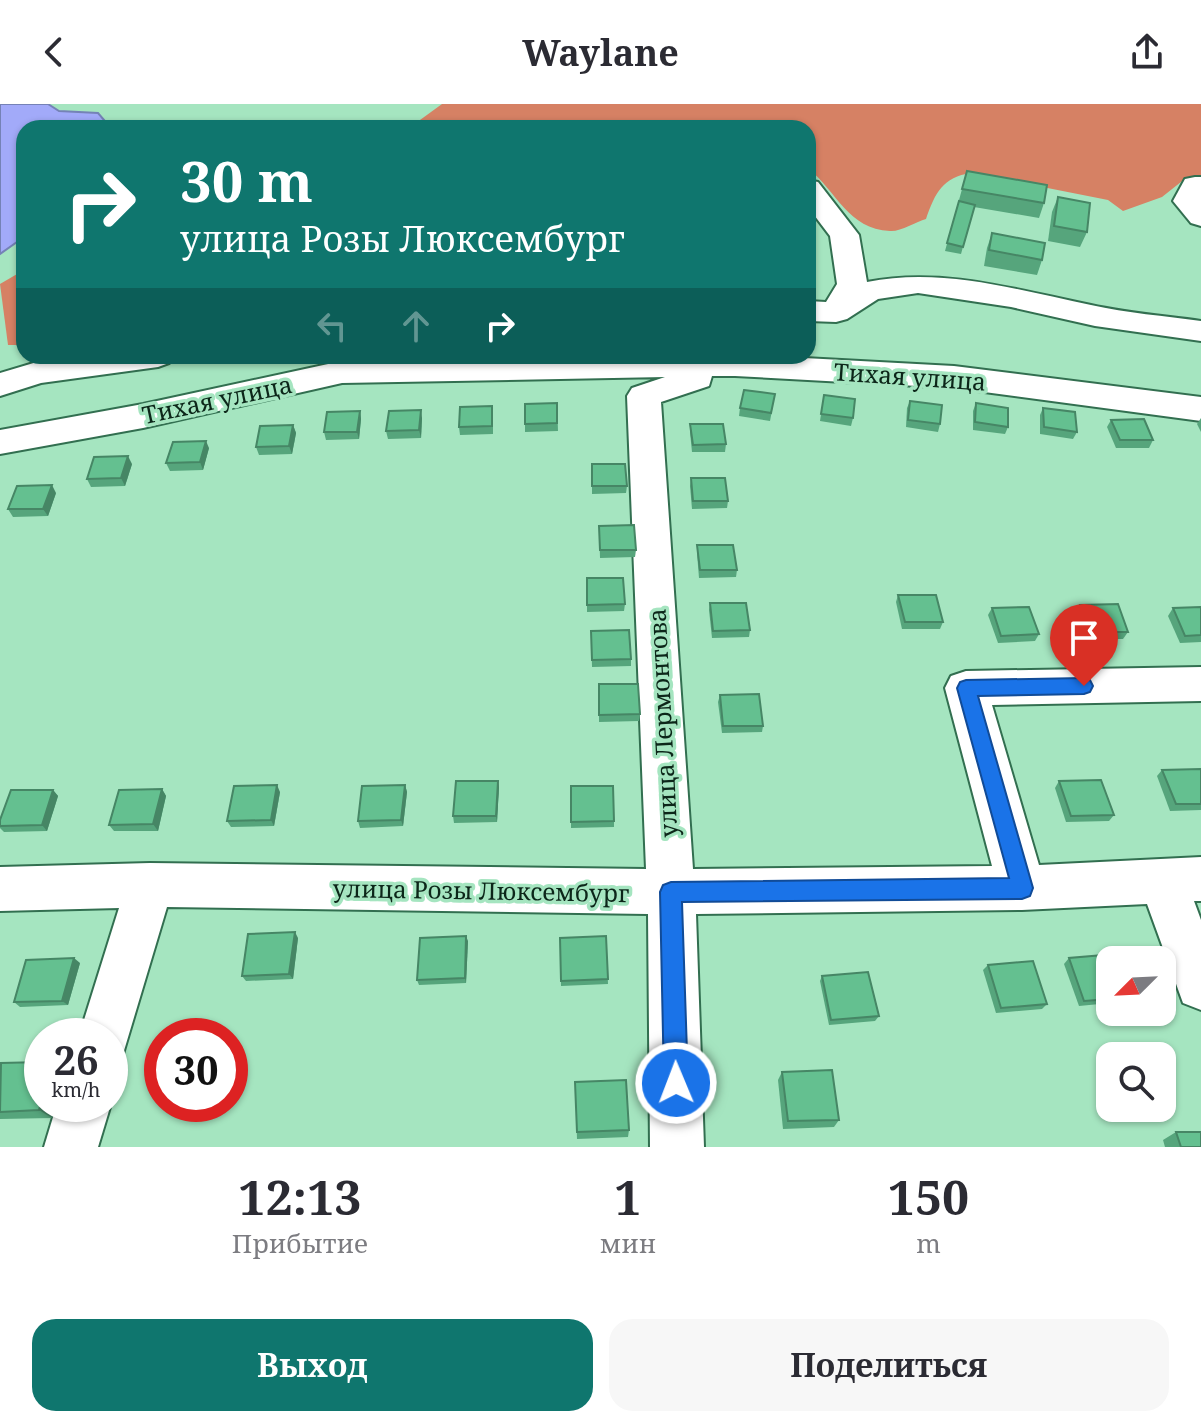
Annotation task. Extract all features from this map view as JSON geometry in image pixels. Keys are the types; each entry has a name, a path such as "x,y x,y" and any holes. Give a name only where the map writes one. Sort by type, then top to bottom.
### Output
{"street":[{"path":"1201,185 1195,185 1187,201 1201,217"},
{"path":"816,198 844,235 852,284 822,312"},
{"path":"822,312 870,291 918,284 1011,297 1095,316 1201,331"},
{"path":"0,385 37,373 101,364"},
{"name":"Тихая улица","path":"0,442 143,416 342,372 605,364"},
{"name":"улица Лермонтова","path":"677,1147 671,892 644,396 726,364"},
{"name":"Тихая улица","path":"787,364 954,377 1201,409"},
{"path":"1022,888 966,688 1201,684"},
{"path":"1181,879 1201,985"},
{"name":"улица Розы Люксембург","path":"0,889 150,885 671,892 1022,888 1181,879"},
{"path":"110,1018 150,885"},
{"path":"71,1147 79,1122"}],"shaded area":[{"path":"442,104 1201,104 1201,177 1186,178 1162,197 1123,211 1108,200 971,173 953,178 941,188 926,219 890,231 876,229 853,217 816,176 816,120 420,120"},
{"path":"16,275 16,345 8,345 0,284"}],"water":[{"path":"0,104 48,104 59,111 98,113 104,120 16,120 16,243 0,254"}],"building":[{"path":"967,171 1047,185 1044,203 962,189"},
{"path":"1058,197 1090,203 1087,232 1054,226"},
{"path":"959,201 975,205 963,247 947,243"},
{"path":"992,233 1045,243 1042,260 989,250"},
{"path":"744,390 775,394 771,413 740,408"},
{"path":"824,395 855,399 853,418 821,414"},
{"path":"910,401 942,405 940,424 908,420"},
{"path":"557,403 557,423 525,424 525,404"},
{"path":"976,403 1008,408 1008,427 975,422"},
{"path":"492,406 492,426 459,427 460,407"},
{"path":"1043,408 1075,412 1077,432 1044,427"},
{"path":"421,410 419,430 386,431 389,411"},
{"path":"360,411 357,432 324,432 327,412"},
{"path":"1144,419 1153,440 1120,440 1111,420"},
{"path":"690,424 723,424 726,444 693,445"},
{"path":"293,425 289,446 256,447 260,426"},
{"path":"206,441 200,462 166,463 173,442"},
{"path":"128,456 121,478 87,479 94,457"},
{"path":"592,464 625,464 627,486 592,486"},
{"path":"691,478 725,478 728,501 693,501"},
{"path":"52,485 43,509 8,509 17,486"},
{"path":"634,525 636,550 600,550 599,526"},
{"path":"697,545 733,545 737,570 700,570"},
{"path":"587,578 623,578 625,604 587,605"},
{"path":"898,595 936,595 943,622 905,622"},
{"path":"710,603 746,603 750,630 713,631"},
{"path":"1118,604 1128,632 1089,632 1080,605"},
{"path":"1029,607 1039,634 1001,636 992,608"},
{"path":"1201,607 1201,635 1185,636 1173,608"},
{"path":"629,630 631,659 592,660 591,631"},
{"path":"599,684 638,684 640,714 599,715"},
{"path":"759,694 763,726 723,726 720,695"},
{"path":"1201,769 1201,804 1176,804 1162,770"},
{"path":"1101,780 1114,815 1071,816 1059,781"},
{"path":"456,781 498,781 496,816 453,816"},
{"path":"277,785 271,820 227,821 234,786"},
{"path":"405,785 401,820 358,821 362,786"},
{"path":"571,786 613,786 614,821 571,822"},
{"path":"162,789 153,824 109,825 119,790"},
{"path":"11,790 53,790 42,825 0,826"},
{"path":"295,932 289,974 242,976 248,934"},
{"path":"466,936 465,978 417,980 420,938"},
{"path":"606,936 608,979 561,981 560,938"},
{"path":"1096,956 1096,1000 1084,1001 1069,958"},
{"path":"74,958 62,1001 14,1002 26,960"},
{"path":"1033,961 1047,1004 1001,1008 988,965"},
{"path":"868,972 879,1016 831,1020 822,976"},
{"path":"24,1062 24,1111 0,1112 1,1063"},
{"path":"832,1070 839,1120 788,1121 782,1072"},
{"path":"626,1080 629,1130 577,1132 575,1082"},
{"path":"1176,1132 1201,1132 1201,1147 1181,1147"}],"route":[{"path":"676,1083 671,892 1022,888 966,688 1084,686"}]}
